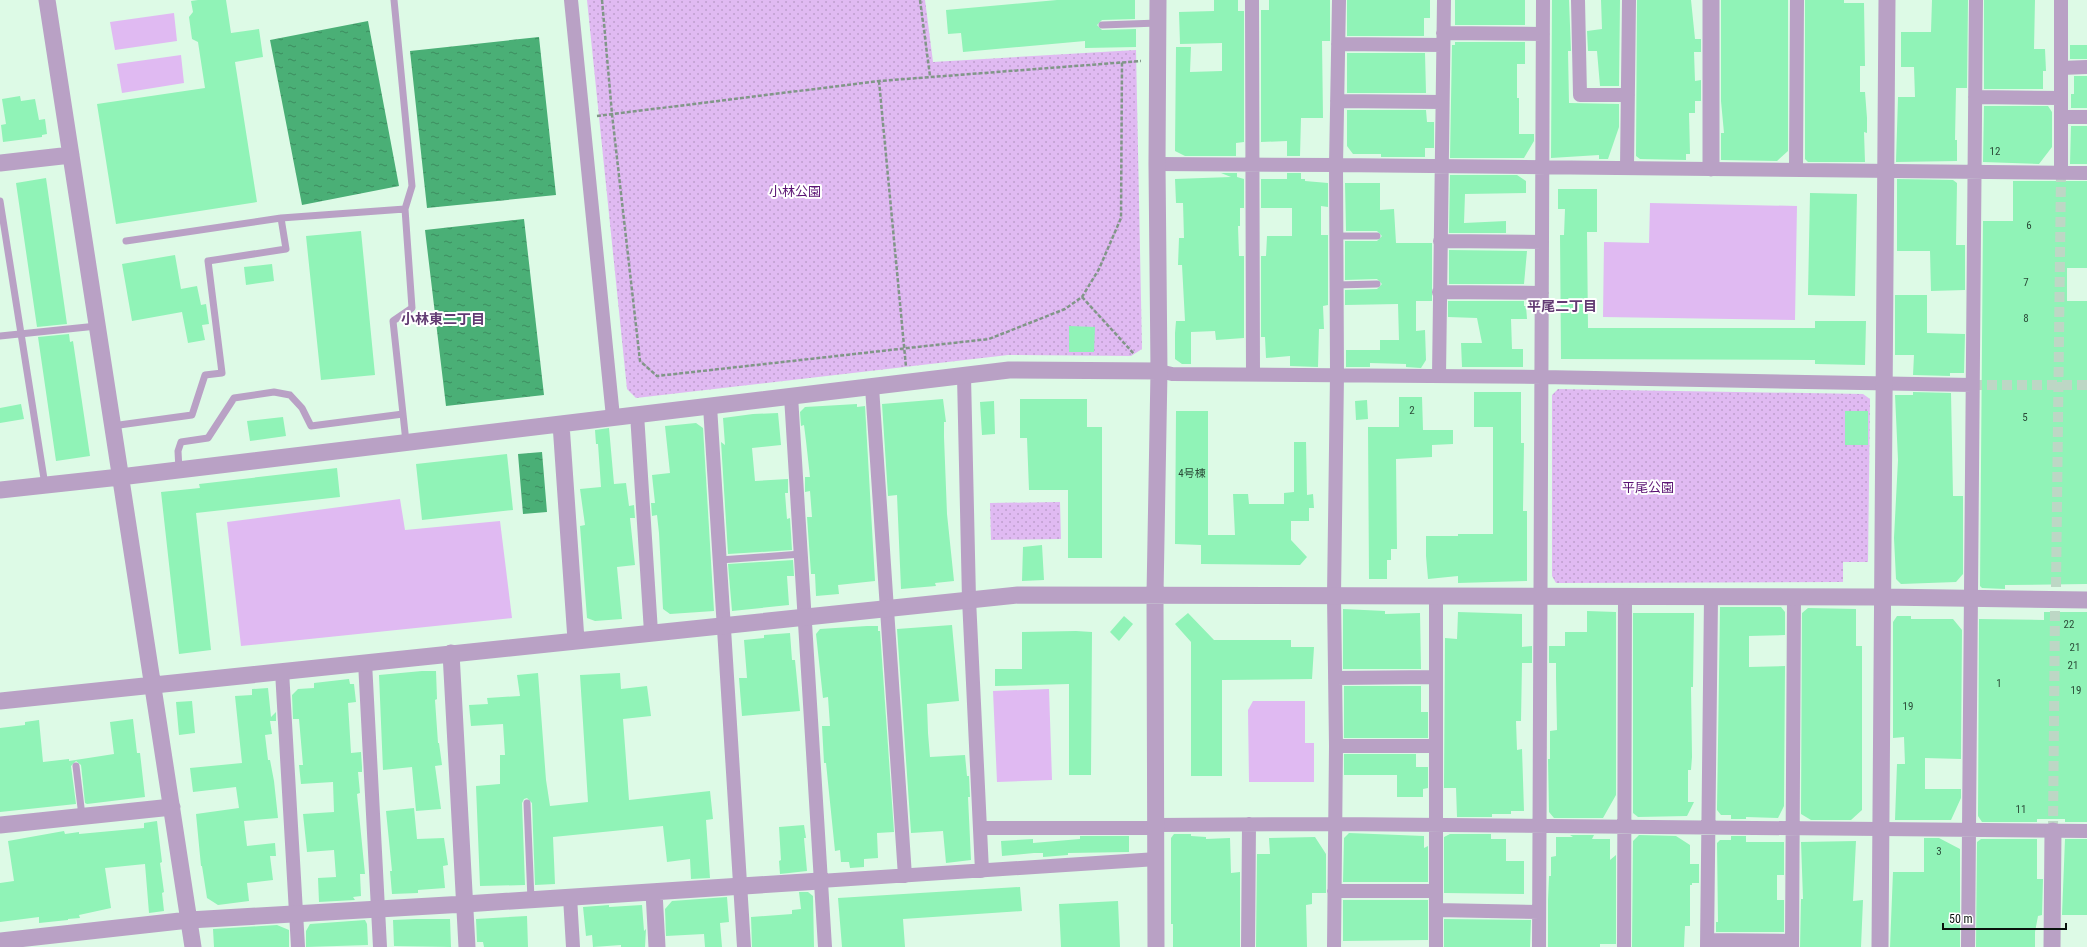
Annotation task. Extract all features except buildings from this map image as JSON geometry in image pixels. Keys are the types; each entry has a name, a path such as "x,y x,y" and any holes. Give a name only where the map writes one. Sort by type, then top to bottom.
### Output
{"street":[{"path":"47,0 193,947"},
{"path":"571,0 613,417"},
{"path":"1156,947 1157,859 1155,596 1159,371 1157,164 1158,0"},
{"path":"1252,0 1251,165 1253,374"},
{"path":"1334,947 1336,746 1334,596 1337,375 1336,101 1339,0"},
{"path":"1439,376 1440,167 1444,0"},
{"path":"1539,947 1543,0"},
{"path":"1578,0 1580,95 1628,95"},
{"path":"1627,168 1629,0"},
{"path":"1711,0 1711,168"},
{"path":"1796,169 1797,0"},
{"path":"1880,947 1887,170 1887,0"},
{"path":"1968,947 1976,0"},
{"path":"2061,0 2061,172"},
{"path":"1338,44 1543,34"},
{"path":"2061,68 2087,67"},
{"path":"1975,97 2061,98"},
{"path":"1336,101 1442,102"},
{"path":"2061,117 2087,117"},
{"path":"0,163 71,156"},
{"path":"1157,164 1542,168 1711,168 2087,173"},
{"path":"1440,241 1542,242"},
{"path":"1439,292 1542,292"},
{"path":"0,490 180,470 1008,370 1159,371 1172,374 1542,377 1972,385"},
{"path":"964,376 969,599 982,871"},
{"path":"872,387 905,876"},
{"path":"791,396 825,947"},
{"path":"710,406 725,624 744,947"},
{"path":"638,414 652,632"},
{"path":"561,424 576,640"},
{"path":"0,701 725,624 1018,595 1882,597 2087,600"},
{"path":"1436,597 1436,947"},
{"path":"1624,947 1625,597"},
{"path":"1711,597 1707,944 1792,944 1794,597"},
{"path":"451,654 467,947"},
{"path":"365,662 380,947"},
{"path":"282,671 298,947"},
{"path":"1335,678 1436,677"},
{"path":"1336,746 1436,746"},
{"path":"0,825 172,807"},
{"path":"1248,947 1249,824"},
{"path":"980,828 1149,828 1156,825 1335,824 2087,832"},
{"path":"2052,947 2053,831"},
{"path":"0,941 189,920 531,900 1157,859"},
{"path":"1334,891 1436,891"},
{"path":"654,892 657,947"},
{"path":"570,897 573,947"},
{"path":"1436,910 1539,912"}],"lane":[{"path":"394,0 412,186 405,209 412,308 393,321 406,442"},
{"path":"1102,25 1158,23"},
{"path":"0,201 45,485"},
{"path":"126,241 281,218 405,209"},
{"path":"112,426 192,415 205,376 222,373 208,261 286,249 281,218"},
{"path":"1336,236 1377,236"},
{"path":"1336,285 1377,284"},
{"path":"0,336 97,326"},
{"path":"180,470 178,451 181,442 208,438 234,398 274,392 290,395 302,408 311,426 403,414"},
{"path":"720,560 801,554"},
{"path":"76,766 82,816"},
{"path":"526,802 531,900"}],"path":[{"path":"602,0 612,114 640,361 657,376 905,347 989,339 1065,309 1082,297 1099,269 1121,218 1122,62"},
{"path":"920,0 930,76"},
{"path":"582,116 612,114 930,76 1122,62 1158,61"},
{"path":"879,81 908,382"},
{"path":"1082,297 1134,354"}],"green space":[{"name":"小林公園","path":"587,0 925,0 933,62 1136,50 1142,349 1131,356 1008,355 636,398 627,389"},
{"path":"174,13 177,41 115,50 110,22"},
{"path":"181,55 184,83 122,93 117,64"},
{"path":"1650,203 1797,206 1795,320 1603,317 1604,242 1649,243"},
{"name":"平尾公園","path":"1558,389 1863,394 1870,399 1868,562 1843,562 1843,582 1556,583 1552,576 1552,395"},
{"path":"400,499 405,530 500,521 512,618 241,646 227,522"},
{"path":"1060,502 1061,539 991,540 990,503"},
{"path":"1049,689 1052,780 997,782 993,691"},
{"path":"1253,701 1305,701 1305,743 1314,743 1314,782 1249,782 1248,710"}],"water":[{"path":"368,21 399,186 302,205 270,40"},
{"path":"539,37 556,195 427,208 410,51"},
{"path":"524,219 544,395 446,406 425,230"},
{"path":"542,452 547,512 523,514 518,454"}],"tunnel":[{"path":"2056,587 2061,173"},
{"path":"1972,385 2087,385"},
{"path":"2053,831 2055,609"}],"district":[{"name":"平尾二丁目","path":"1562,306"},
{"name":"小林東二丁目","path":"443,319"}]}
